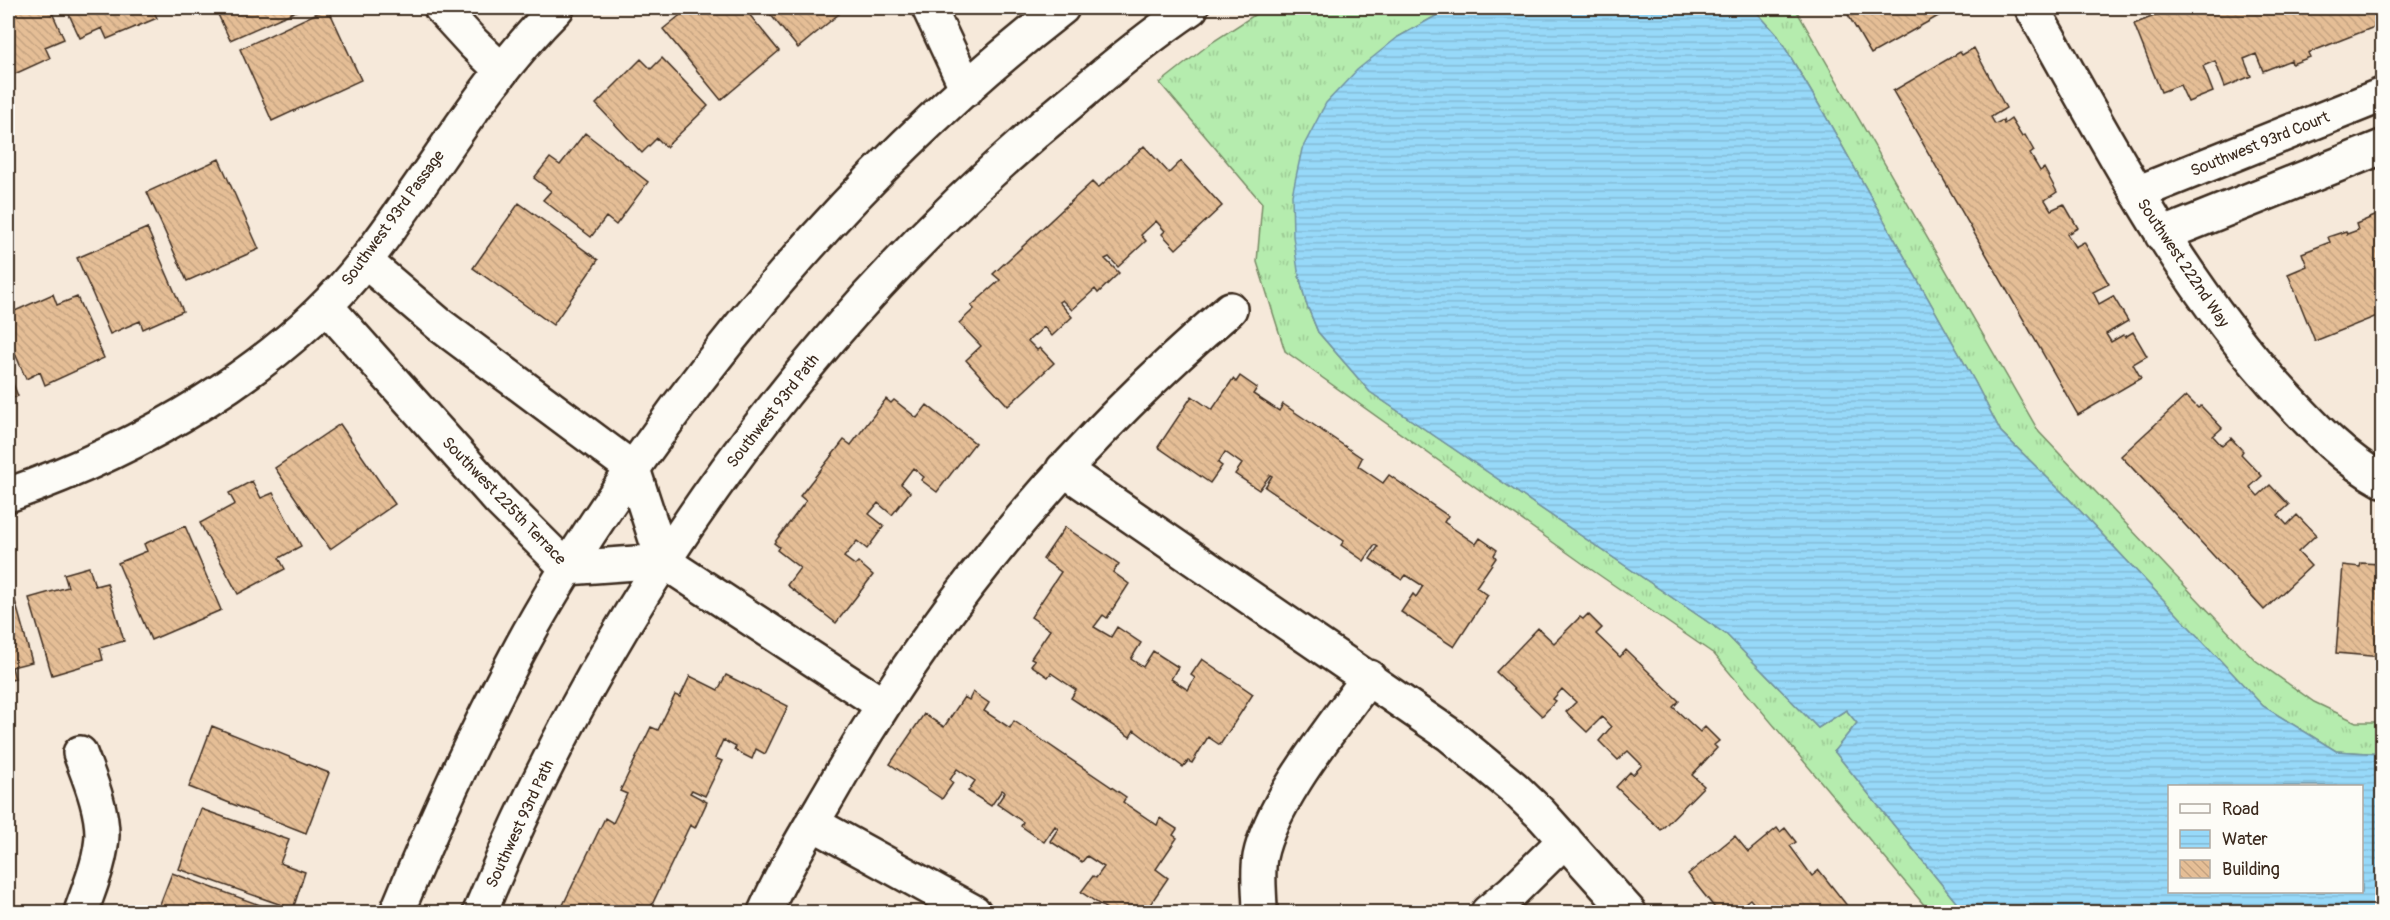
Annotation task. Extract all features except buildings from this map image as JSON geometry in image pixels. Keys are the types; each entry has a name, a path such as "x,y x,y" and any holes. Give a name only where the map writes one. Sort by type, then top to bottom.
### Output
{"street":[{"path":"441,8 501,70"},
{"name":"Southwest 93rd Passage","path":"8,495 48,481 129,443 203,402 251,368 326,306 365,261 501,70 557,8"},
{"path":"929,8 967,89"},
{"path":"397,912 454,778 521,647 567,568 682,400 799,256 874,177 967,89 1062,8"},
{"name":"Southwest 93rd Path","path":"480,912 530,799 563,732 598,669 663,561 800,375 849,317 906,256 1009,154 1122,59 1191,8"},
{"name":"Southwest 222nd Way","path":"2032,8 2162,235 2189,277 2235,340 2279,390 2341,451 2356,465 2382,480"},
{"name":"Southwest 93rd Court","path":"2137,193 2382,95"},
{"path":"2162,235 2382,147"},
{"path":"365,261 440,325 633,469 663,561 883,705"},
{"name":"Southwest 225th Terrace","path":"326,306 499,500 567,568 663,561"},
{"path":"765,912 812,823 883,705 985,562 1099,430 1230,309"},
{"path":"1063,469 1369,677 1450,735 1514,788 1565,840 1629,912"},
{"path":"1260,912 1260,860 1272,822 1304,769 1369,677"},
{"path":"80,753 97,804 102,835 95,872 81,912"},
{"path":"812,823 974,912"},
{"path":"1488,912 1565,840"}],"green space":[{"path":"1265,8 1450,8 1398,37 1298,271 1306,303 1318,332 1370,392 1727,635 1818,728 1846,710 1857,723 1834,751 1964,912 1930,912 1714,654 1589,568 1285,351 1257,262 1262,203 1160,83 1211,43"},
{"path":"1753,8 1795,8 2039,432 2255,660 2314,702 2356,722 2382,722 2382,754 2336,751 2263,706 2069,499 2001,432 1822,110 1778,36"}],"water":[{"path":"1450,8 1753,8 1778,36 1822,110 2001,432 2069,499 2263,706 2336,751 2382,754 2382,912 1964,912 1834,751 1857,723 1846,710 1818,728 1727,635 1370,392 1318,332 1306,303 1298,271 1293,236 1292,195 1302,149 1326,103 1357,70 1398,37"}]}
